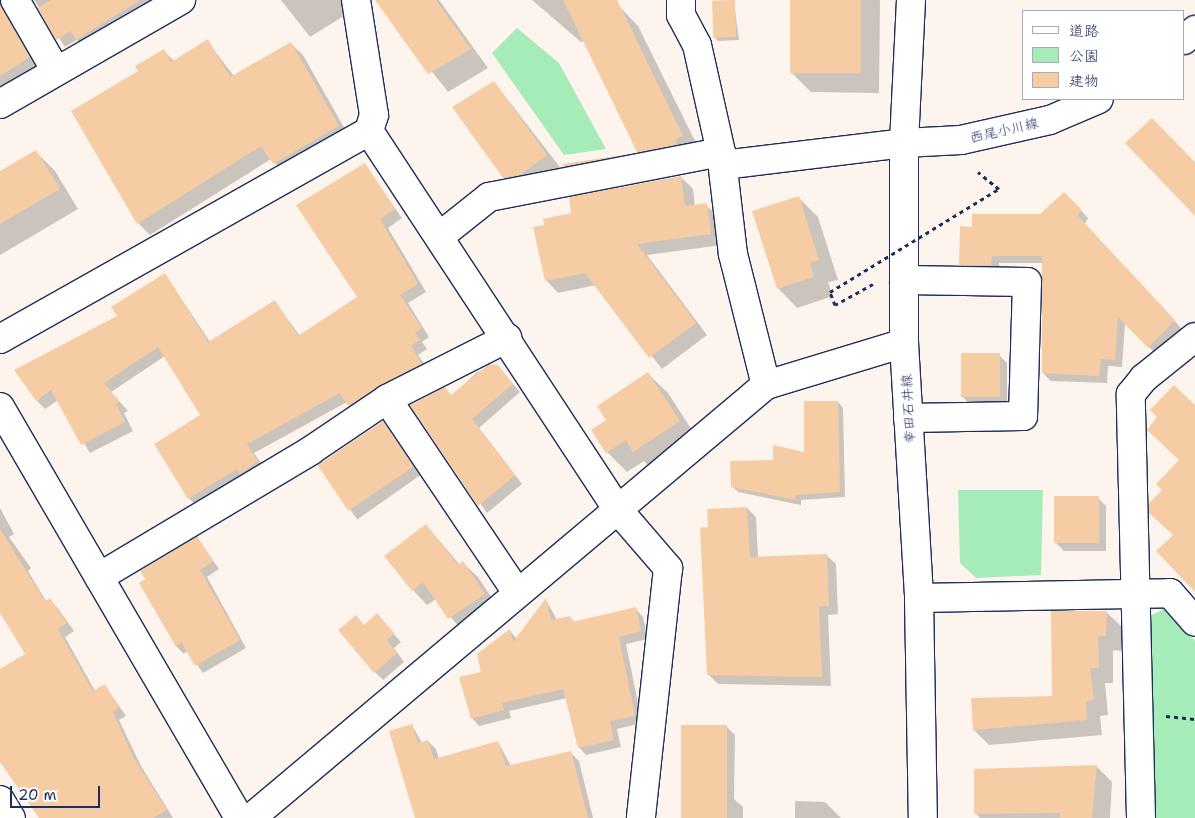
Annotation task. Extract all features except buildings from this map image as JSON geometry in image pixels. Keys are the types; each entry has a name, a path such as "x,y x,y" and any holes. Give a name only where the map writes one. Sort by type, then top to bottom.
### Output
{"street":[{"path":"15,0 56,71"},
{"path":"0,104 181,0"},
{"path":"0,339 369,131 374,115 356,0"},
{"path":"680,0 681,15 697,45 722,159 733,254 766,385"},
{"name":"幸田石井線","path":"911,0 904,142 904,342 919,598 923,818"},
{"path":"1185,39 1195,30"},
{"name":"西尾小川線","path":"440,236 489,197 722,159 904,142 961,140 1050,120 1097,100"},
{"path":"369,131 440,236 618,510 668,568 641,818"},
{"path":"904,280 1027,282 1024,416 908,418"},
{"path":"99,577 310,451 387,399 507,338"},
{"path":"251,818 516,591 618,510 766,385 904,342"},
{"path":"1141,818 1131,394 1190,350"},
{"path":"387,399 516,591"},
{"path":"0,407 239,818"},
{"path":"919,598 1136,593 1170,594 1195,622"},
{"path":"0,800 11,818"}],"path":[{"path":"873,284 835,305 830,292 999,189 978,172"},
{"path":"1161,716 1195,719"}],"green space":[{"path":"517,28 559,63 606,149 564,155 492,53"},
{"path":"958,490 1043,490 1041,575 976,578 960,563"},
{"path":"1166,608 1195,641 1195,818 1155,818 1150,616"}]}
